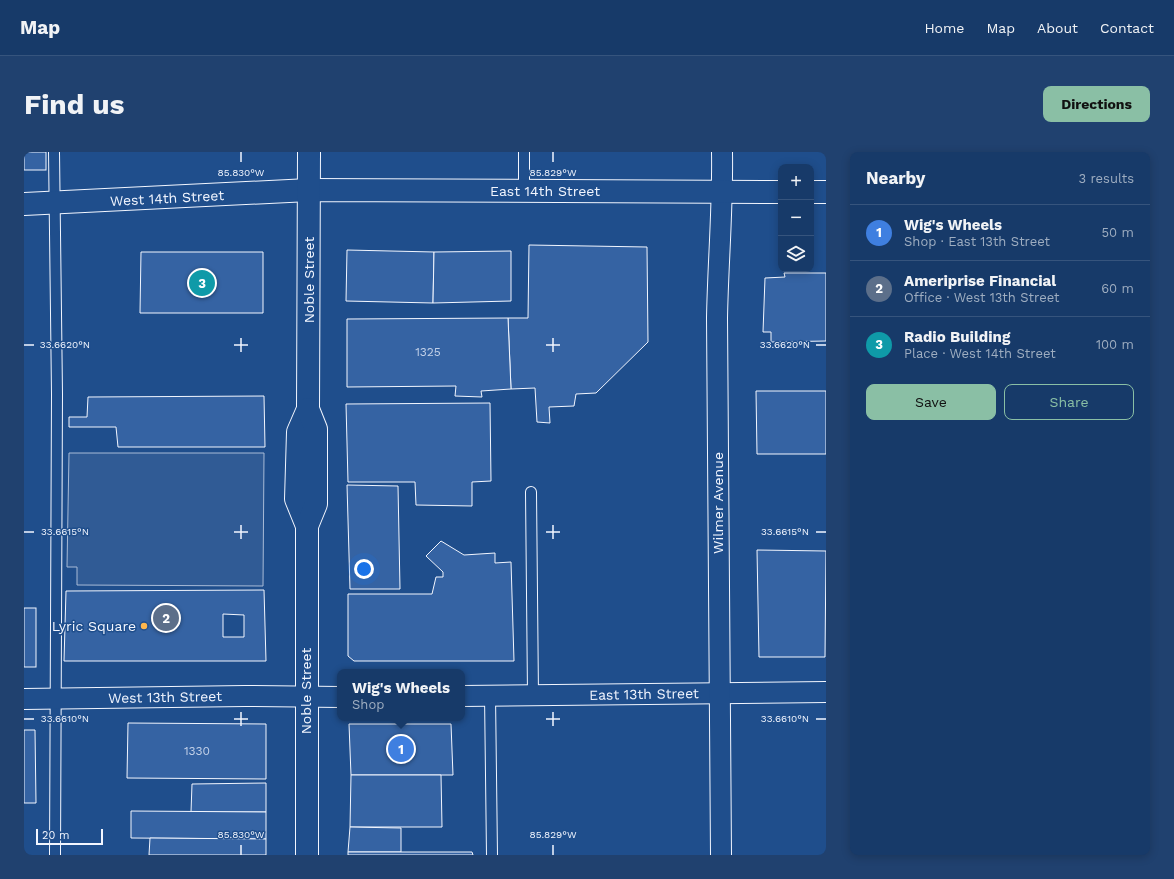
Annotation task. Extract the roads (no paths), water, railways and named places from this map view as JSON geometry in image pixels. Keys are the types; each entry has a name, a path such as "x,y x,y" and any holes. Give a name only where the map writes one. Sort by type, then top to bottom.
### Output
{"street":[{"name":"Noble Street","path":"307,855 307,526 296,499 298,432 308,409 309,152"},
{"name":"Wilmer Avenue","path":"721,855 718,693 717,315 722,192 722,152"},
{"name":"West 14th Street","path":"24,204 55,204 309,190"},
{"name":"East 14th Street","path":"309,190 778,192"},
{"path":"814,192 826,192"},
{"name":"East 13th Street","path":"465,696 826,692"},
{"name":"West 13th Street","path":"24,699 245,696 306,697"},
{"path":"306,697 337,697"}],"lane":[{"path":"54,152 57,394 54,699 55,855"},
{"path":"524,152 524,191"},
{"path":"531,492 533,695"},
{"path":"490,695 492,855"}],"place":[{"name":"Radio Building","path":"202,283"},
{"name":"Ameriprise Financial","path":"166,618"},
{"name":"Lyric Square","path":"144,626"},
{"name":"Wig's Wheels","path":"401,749"}]}
